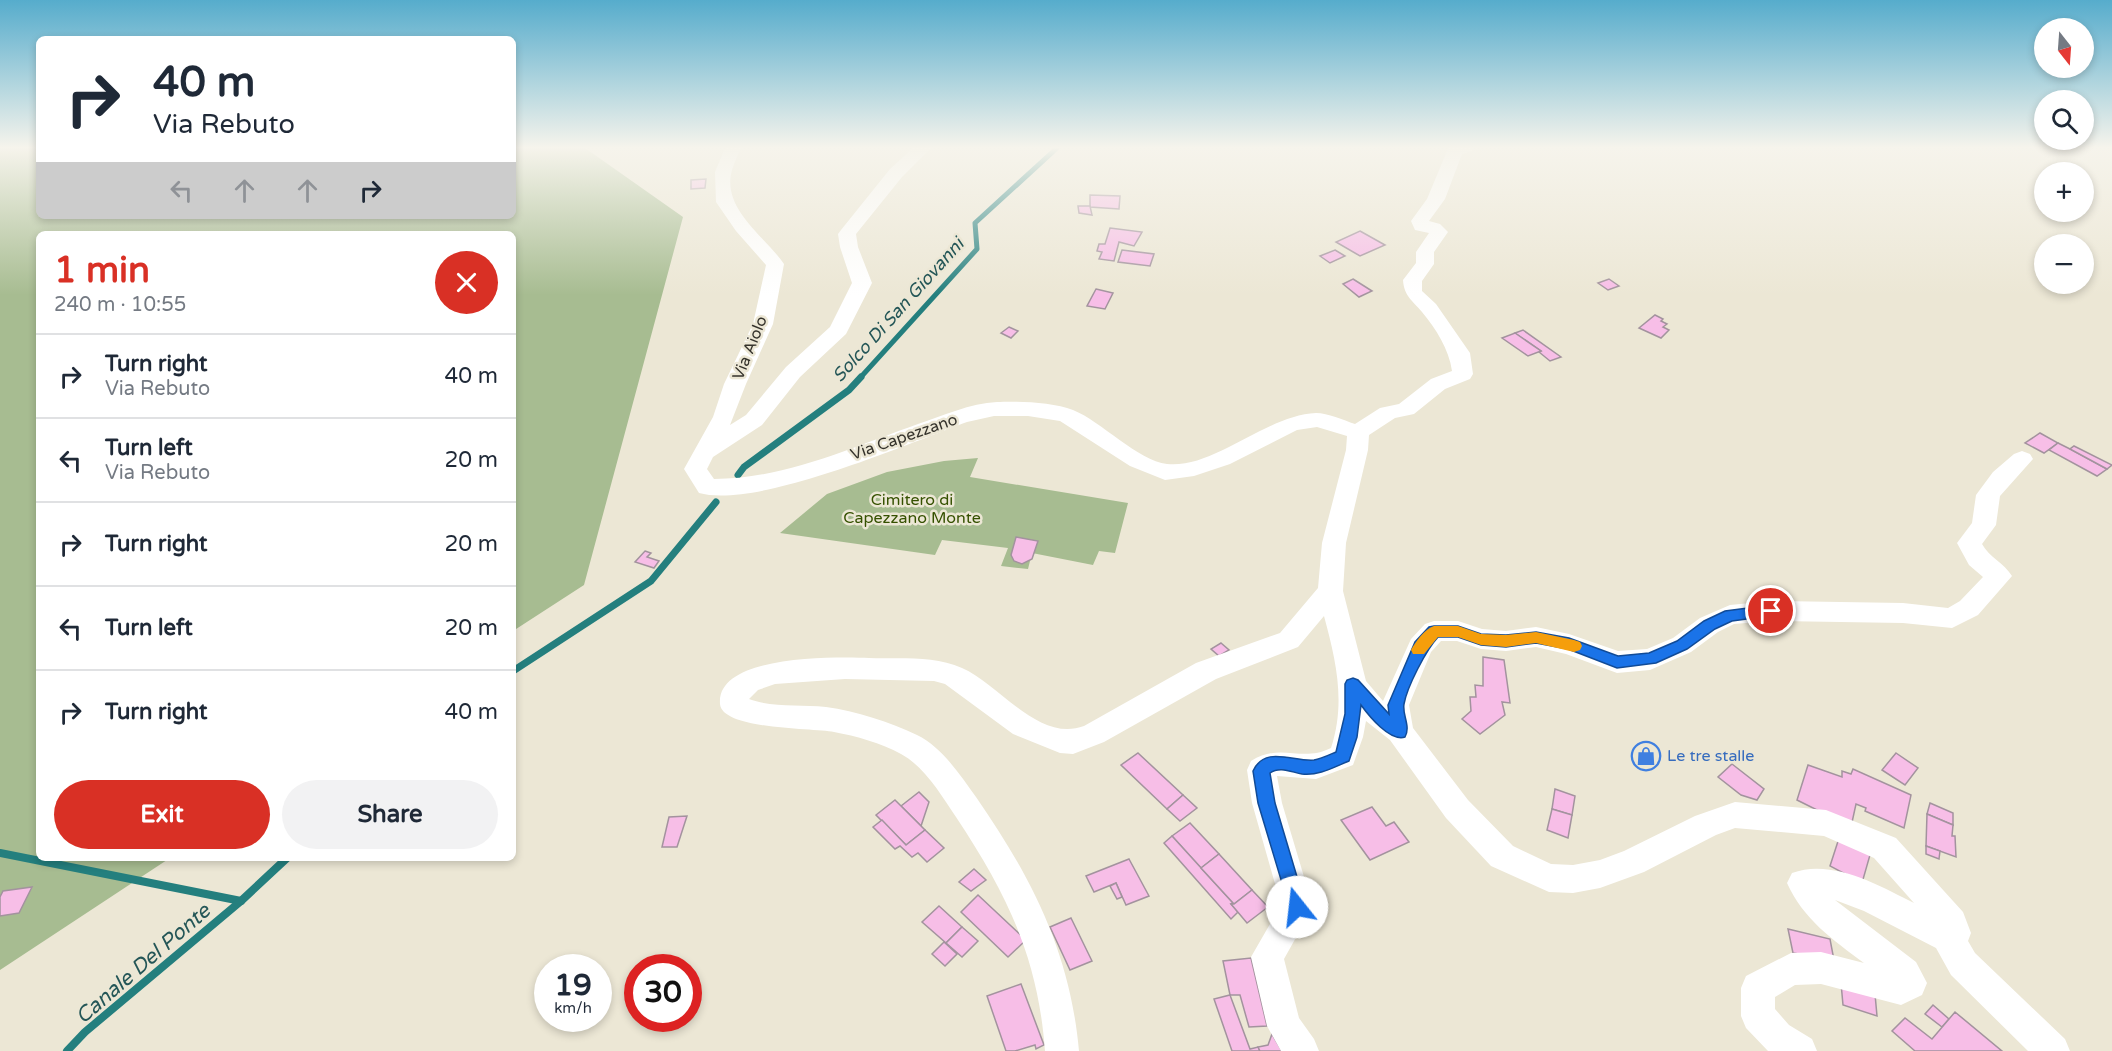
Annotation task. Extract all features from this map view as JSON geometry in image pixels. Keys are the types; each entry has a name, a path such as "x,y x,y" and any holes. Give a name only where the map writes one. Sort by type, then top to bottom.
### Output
{"street":[{"name":"Via Aiolo","path":"703,454 724,417 735,384 763,324 775,264 742,227 725,202 725,197"},
{"path":"703,454 754,420 793,372 839,330 862,284 849,247 847,234 877,197"},
{"path":"1302,1051 1284,1026 1268,957 1297,907 1267,803 1261,771 1268,765 1280,762 1317,767 1343,756 1349,737 1353,714 1353,684 1330,591 1334,543 1343,497 1357,450 1358,432 1388,413 1406,409 1438,384 1463,374 1460,353 1429,308 1413,292 1412,280 1425,264 1425,252 1439,232 1434,228 1421,226 1420,221 1437,197"},
{"name":"Via Capezzano","path":"703,454 695,469 707,487 741,487 805,472 961,417 994,409 1028,409 1066,415 1138,461 1165,472 1194,468 1222,459 1292,424 1318,420 1358,432"},
{"path":"1400,732 1395,705 1420,646 1434,631 1458,632 1490,640 1536,638 1569,644 1617,662 1650,658 1682,645 1709,625 1730,615 1771,611 1815,611 1904,613 1952,618 1969,609 1999,576 1978,559 1969,543 1984,525 1988,495 2001,478 2022,459"},
{"path":"1062,1051 1062,1028 1051,976 1033,920 997,853 939,771 908,743 830,719 748,713 734,705 736,694 748,682 774,673 845,668 934,670 954,676 1023,726 1060,741 1073,742 1094,734 1206,671 1289,640 1330,591"},
{"path":"1353,684 1375,712 1400,732 1457,809 1502,856 1549,878 1574,879 1600,874 1633,862 1706,825 1735,815 1826,823 1885,848 1952,923 1955,933 1947,937"},
{"path":"1800,1051 1777,1037 1758,1016 1758,988 1791,969 1821,968 1901,989 1910,983 1904,973 1818,907 1806,893 1803,883 1813,879 1828,882 1869,898 1947,937 1963,964 2053,1051"}],"green space":[{"path":"0,197 36,197 36,219 516,219 516,197 655,197 683,217 584,585 516,629 516,231 36,231 36,861 165,861 0,970"},
{"name":"Cimitero di Capezzano Monte","path":"978,458 970,477 1128,503 1115,553 1099,551 1093,565 1032,553 1028,569 1001,566 1008,548 942,540 935,555 780,533 827,494 887,472 944,461"}],"building":[{"path":"1090,197 1120,197 1119,209 1090,207"},
{"path":"1078,206 1090,206 1092,215 1079,213"},
{"path":"1110,228 1142,232 1134,246 1119,242 1114,261 1099,259 1102,252 1097,251 1099,244 1105,244"},
{"path":"1360,231 1385,245 1360,256 1336,242"},
{"path":"1122,250 1154,254 1150,266 1118,262"},
{"path":"1335,250 1345,256 1330,263 1320,256"},
{"path":"1353,279 1372,291 1359,297 1343,284"},
{"path":"1609,279 1619,286 1608,290 1598,283"},
{"path":"1096,289 1113,293 1105,309 1087,306"},
{"path":"1655,315 1663,319 1661,321 1667,324 1663,327 1669,330 1661,338 1639,328"},
{"path":"1009,327 1018,331 1011,338 1001,333"},
{"path":"1523,330 1561,357 1550,361 1539,352 1541,351 1515,333"},
{"path":"1515,333 1541,351 1528,356 1502,338"},
{"path":"2040,433 2058,443 2044,453 2025,443"},
{"path":"2058,443 2107,469 2097,476 2049,450"},
{"path":"2074,446 2112,465 2107,469 2070,449"},
{"path":"1016,537 1038,541 1032,559 1022,564 1014,561 1011,555"},
{"path":"645,551 651,553 647,557 659,561 654,568 635,562"},
{"path":"1221,643 1229,650 1219,656 1211,649"},
{"path":"1483,657 1504,660 1510,703 1502,702 1505,715 1480,734 1462,719 1471,711 1470,697 1476,697 1475,685 1483,686"},
{"path":"1138,753 1183,795 1167,809 1121,765"},
{"path":"1896,753 1918,768 1905,785 1882,770"},
{"path":"1732,764 1764,789 1757,800 1741,795 1718,777"},
{"path":"1808,765 1842,777 1842,771 1851,774 1853,769 1911,795 1904,828 1865,811 1866,808 1856,804 1851,827 1797,800"},
{"path":"1555,789 1575,796 1572,815 1552,809"},
{"path":"919,792 929,802 921,826 901,806"},
{"path":"1183,795 1197,808 1180,821 1167,809"},
{"path":"895,800 925,830 906,845 876,815"},
{"path":"1930,803 1953,813 1953,825 1927,814"},
{"path":"1372,807 1386,826 1394,822 1409,842 1370,860 1341,820"},
{"path":"1552,809 1572,815 1568,838 1547,830"},
{"path":"1927,814 1953,825 1952,836 1955,836 1956,857 1926,846"},
{"path":"687,816 677,847 662,847 669,817"},
{"path":"882,820 906,845 925,830 944,848 927,862 918,853 912,857 900,846 895,849 873,827"},
{"path":"1190,823 1219,854 1201,868 1172,836"},
{"path":"1841,832 1872,848 1862,883 1830,866"},
{"path":"1172,836 1233,903 1231,904 1238,912 1231,919 1164,843"},
{"path":"1926,846 1940,851 1939,859 1926,854"},
{"path":"1219,854 1252,890 1234,904 1201,868"},
{"path":"1129,859 1149,896 1126,905 1116,883 1094,892 1086,876"},
{"path":"974,869 986,880 971,891 959,882"},
{"path":"1116,883 1122,897 1117,899 1110,886"},
{"path":"32,887 19,913 0,916 0,897 3,891"},
{"path":"1252,890 1268,907 1247,923 1231,904"},
{"path":"978,895 1026,940 1008,957 961,912"},
{"path":"939,906 962,927 946,943 922,922"},
{"path":"1071,918 1092,961 1070,970 1050,927"},
{"path":"962,927 978,941 962,957 946,943"},
{"path":"1788,929 1830,939 1834,960 1793,953"},
{"path":"944,942 957,954 945,966 932,954"},
{"path":"1251,958 1267,1026 1249,1027 1240,995 1230,995 1223,961"},
{"path":"1841,983 1875,994 1877,1016 1843,1005"},
{"path":"1021,984 1044,1045 1036,1049 1035,1045 1015,1051 1006,1051 987,996"},
{"path":"1230,995 1250,1049 1258,1047 1260,1051 1232,1051 1214,999"},
{"path":"1933,1005 1949,1019 1942,1027 1925,1014"},
{"path":"1955,1012 2002,1051 1915,1051 1892,1031 1905,1018 1932,1039"},
{"path":"1272,1034 1282,1051 1260,1051 1258,1047 1268,1045"}],"waterway":[{"name":"Solco Di San Giovanni","path":"860,378 977,249 975,223 1003,197"},
{"name":"Solco Di San Giovanni","path":"738,475 744,467 849,390 861,377"},
{"name":"Solco Di San Giovanni","path":"516,669 651,581 716,502"},
{"name":"Solco Di San Giovanni","path":"0,853 36,860"},
{"name":"Solco Di San Giovanni","path":"40,861 241,901"},
{"name":"Solco Di San Giovanni","path":"241,901 284,861"},
{"name":"Canale Del Ponte","path":"67,1051 85,1032 241,901"}],"slow traffic":[{"path":"1418,650 1434,631 1458,632 1481,639 1506,641 1536,638 1574,646"}],"place":[{"name":"Le tre stalle","path":"1646,756"}],"route":[{"path":"1297,907 1267,803 1261,771 1268,765 1280,762 1317,767 1343,756 1353,714 1353,684 1375,712 1400,732 1395,705 1420,646 1434,631 1458,632 1481,639 1506,641 1536,638 1569,644 1617,662 1650,658 1682,645 1709,625 1730,615 1771,611"}]}
